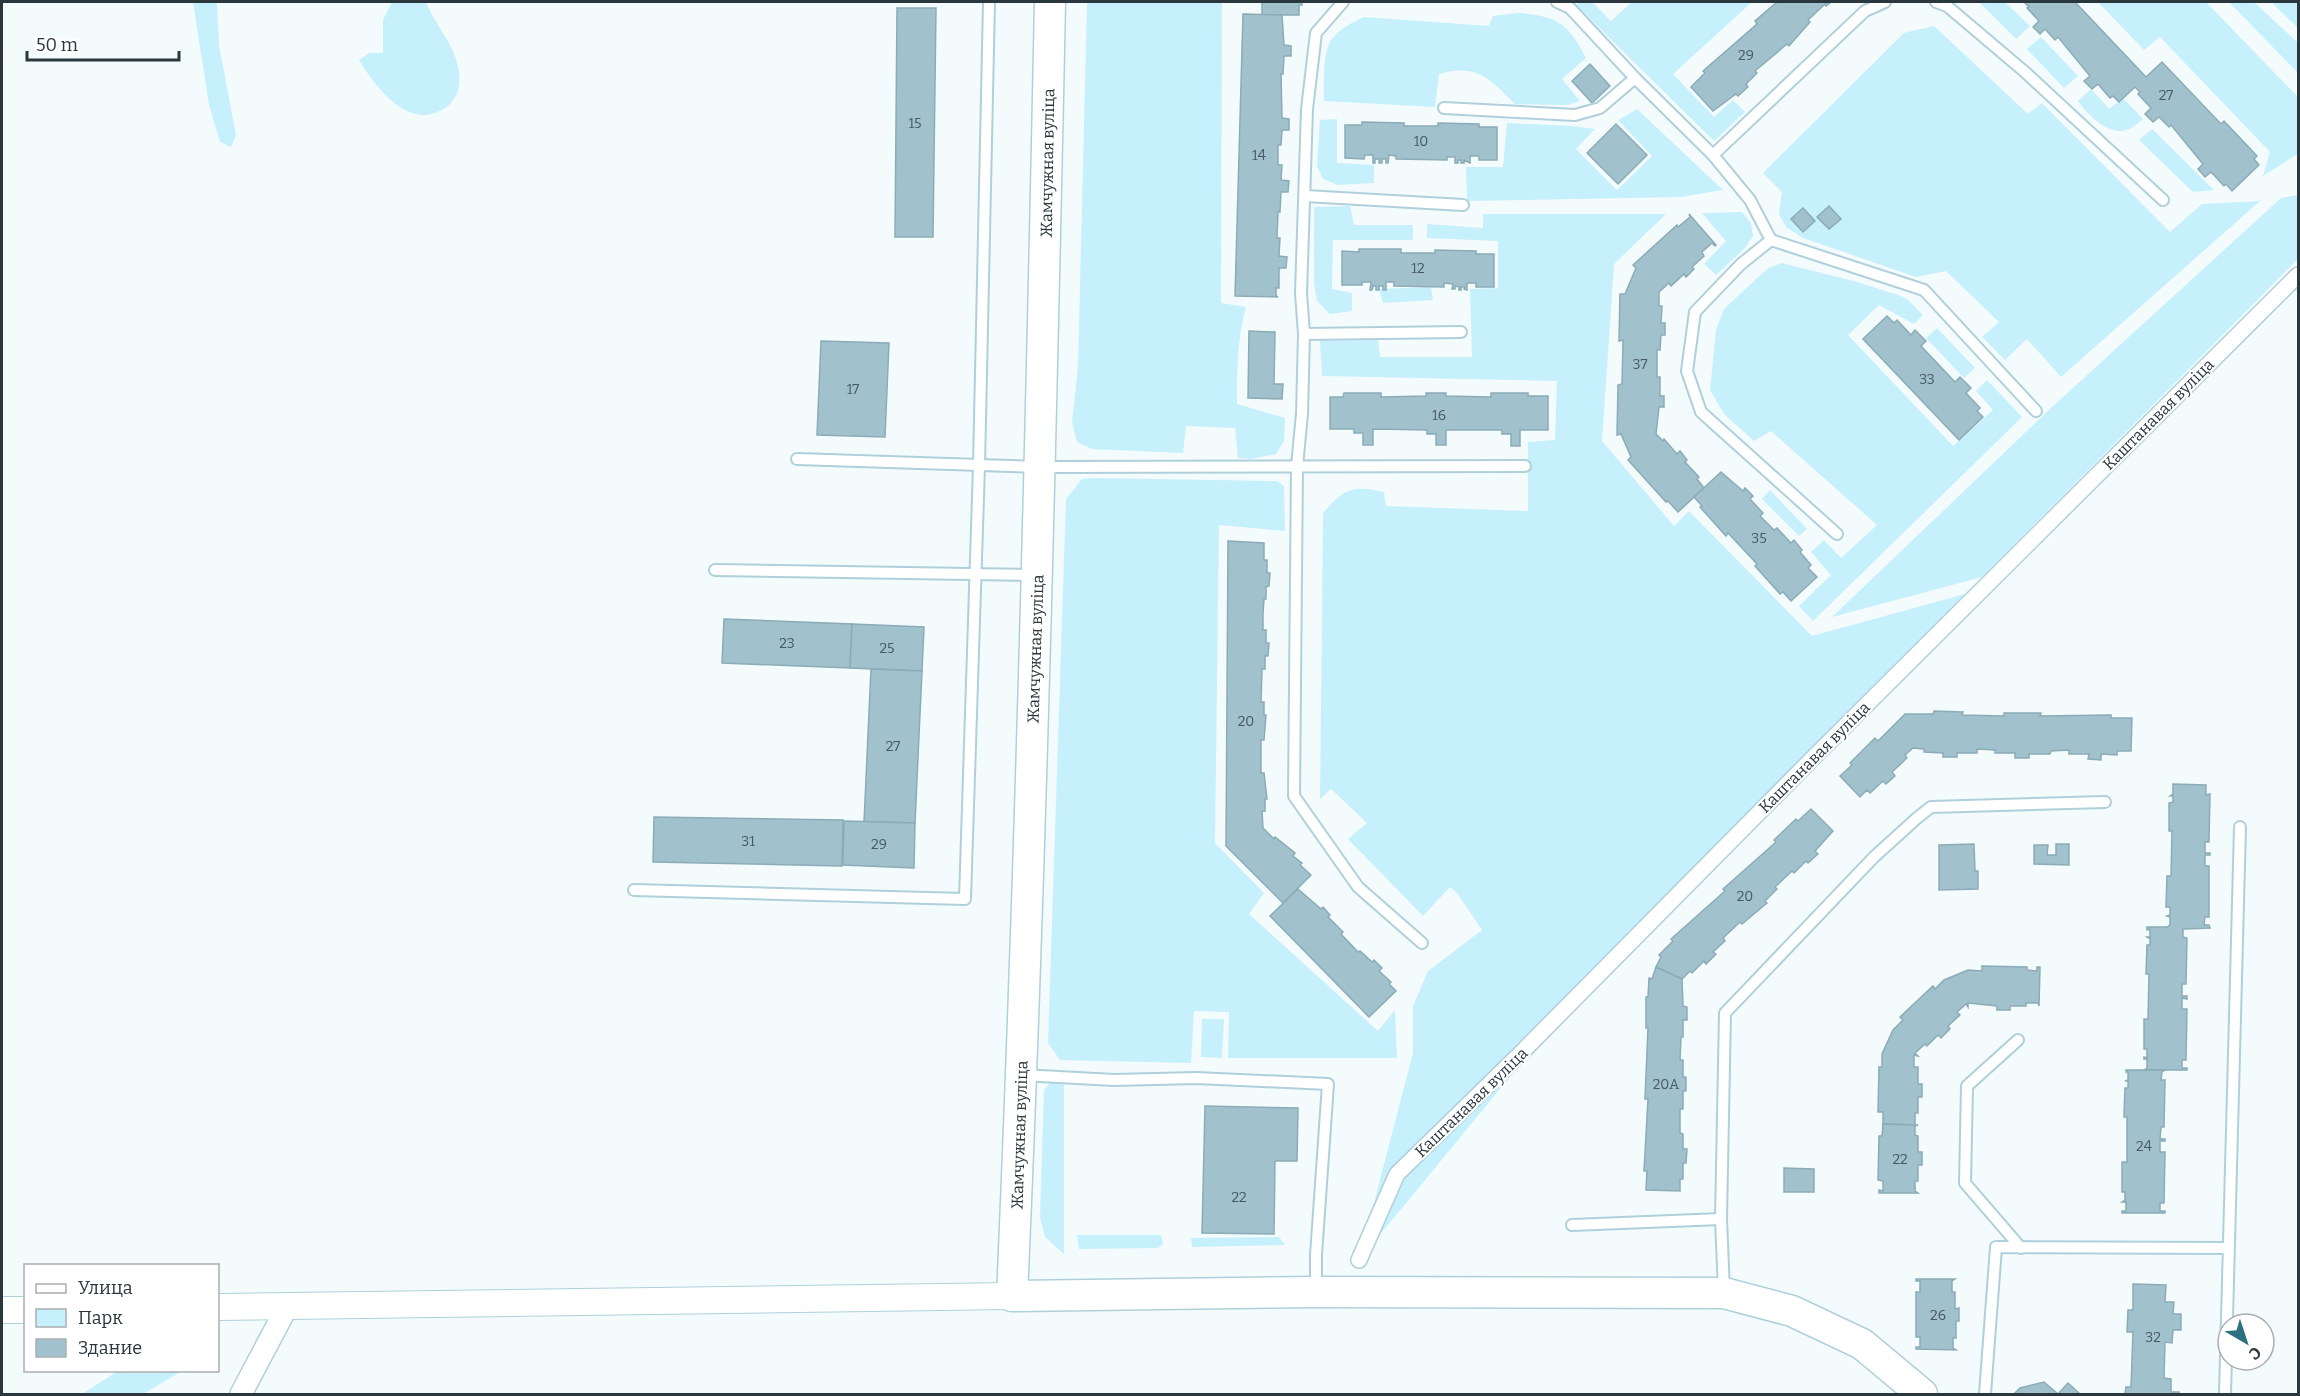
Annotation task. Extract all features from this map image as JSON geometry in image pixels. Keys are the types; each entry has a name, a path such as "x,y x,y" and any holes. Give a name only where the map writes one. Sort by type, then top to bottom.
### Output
{"main road":[{"name":"Жамчужная вуліца","path":"1012,1296 1022,1075 1037,575 1050,2"},
{"path":"1012,1296 1316,1292 1724,1293 1792,1311 1862,1344 1922,1395"}],"street":[{"name":"Каштанавая вуліца","path":"1359,1260 1397,1174 1522,1053 1812,759 2298,275"},
{"path":"219,1307 1012,1296"},
{"path":"241,1395 288,1305"},
{"path":"2,1310 24,1310"}],"lane":[{"path":"634,890 965,899 979,466 989,2"},
{"path":"1343,2 1316,33 1307,109 1301,293 1304,334 1302,414 1297,466 1294,796 1358,887 1422,944"},
{"path":"1557,2 1570,8 1635,78 1713,155 1750,200 1771,240 1924,290 2036,411"},
{"path":"1713,155 1865,11 1885,2"},
{"path":"1936,2 1947,6 2025,72 2163,200"},
{"path":"1444,108 1575,115 1600,108 1635,78"},
{"path":"1305,196 1463,205"},
{"path":"1771,240 1741,264 1695,312 1687,370 1701,412 1837,534"},
{"path":"1304,334 1461,332"},
{"path":"797,459 1040,467 1525,466"},
{"path":"716,570 1037,575"},
{"path":"1724,1293 1721,1219 1725,1013 1874,858 1931,807 2105,802"},
{"path":"2225,1395 2240,827"},
{"path":"2018,1040 1967,1086 1965,1183 2021,1248"},
{"path":"1022,1075 1114,1080 1196,1078 1328,1084 1316,1255 1316,1292"},
{"path":"1572,1225 1721,1219"},
{"path":"1985,1395 1996,1247 2228,1248"}],"green space":[{"path":"193,2 217,2 219,45 236,135 231,147 220,142 209,105"},
{"path":"392,2 426,2 454,53 459,72 457,93 449,105 432,114 419,115 395,104 375,83 359,60 369,53 383,53 383,20"},
{"path":"1087,2 1222,2 1221,303 1246,307 1239,343 1237,404 1285,418 1284,441 1276,454 1251,459 1238,458 1235,428 1186,426 1183,453 1092,449 1077,442 1072,422 1078,367"},
{"path":"1580,2 1592,2 1611,21 1632,2 1752,2 1673,74 1714,117 1733,100 1745,112 1714,141 1576,5"},
{"path":"1979,2 2005,2 2030,26 2016,39"},
{"path":"2098,2 2206,2 2298,97 2298,154 2263,176 2270,152 2160,37 2144,50"},
{"path":"2229,2 2254,2 2298,43 2298,73"},
{"path":"2271,2 2298,2 2298,28"},
{"path":"1518,13 1543,16 1560,23 1580,46 1586,58 1562,79 1580,101 1568,105 1515,104 1498,87 1482,76 1473,72 1452,71 1439,74 1435,107 1324,101 1324,68 1329,44 1342,29 1364,17 1489,26 1493,16"},
{"path":"1934,26 2028,114 2042,103 2170,232 2202,204 2260,201 2061,377 2027,339 2005,360 1982,337 1999,322 1946,271 1916,277 1803,238 1786,227 1779,214 1782,192 1763,173 1904,33"},
{"path":"2041,37 2078,76 2064,88 2027,49"},
{"path":"2091,89 2109,109 2123,98 2143,119 2124,131 2116,131 2101,124 2078,101"},
{"path":"1637,109 1723,190 1680,197 1467,201 1466,167 1503,167 1507,123 1595,129 1576,149 1617,190 1652,156 1618,120"},
{"path":"1337,119 1337,163 1374,165 1374,183 1338,185 1323,179 1317,166 1320,120"},
{"path":"2152,129 2214,190 2193,192 2139,140"},
{"path":"2298,195 2298,259 1982,577 1832,617 2051,408 2281,198"},
{"path":"1350,206 1354,225 1413,225 1413,240 1333,240 1332,289 1352,293 1352,311 1330,314 1317,301 1314,283 1314,207"},
{"path":"1742,212 1751,223 1753,236 1745,248 1716,275 1704,264 1726,241 1702,213"},
{"path":"1483,214 1666,214 1614,264 1602,441 1674,526 1689,511 1812,636 1965,594 1609,957 1359,1260 1413,1053 1413,1006 1428,971 1482,930 1457,893 1450,887 1423,916 1348,839 1367,823 1331,789 1320,799 1323,513 1337,498 1350,490 1357,489 1384,492 1386,506 1528,511 1528,442 1555,440 1557,381 1322,376 1320,341 1378,340 1380,357 1472,357 1470,289 1498,288 1498,241 1427,238 1427,224 1483,228"},
{"path":"1781,263 1854,281 1898,295 1907,299 1923,315 1914,324 1879,305 1848,335 1953,446 1993,410 1976,391 1987,380 2022,417 1813,621 1799,606 1831,575 1811,552 1824,540 1841,558 1877,525 1771,431 1754,441 1724,414 1710,390 1716,330 1724,309 1767,269"},
{"path":"1431,287 1433,300 1383,303 1379,289"},
{"path":"1937,328 1975,368 1964,378 1926,338"},
{"path":"1082,479 1277,481 1284,486 1285,531 1219,525 1215,843 1264,893 1249,914 1378,1031 1395,1010 1397,1058 1228,1058 1229,1012 1194,1011 1191,1063 1060,1060 1048,1043 1066,499"},
{"path":"1770,490 1807,529 1799,536 1762,499"},
{"path":"1202,1019 1224,1019 1222,1058 1201,1057"},
{"path":"1064,1076 1064,1254 1045,1237 1040,1217 1044,1090 1051,1082"},
{"path":"1077,1235 1161,1235 1163,1244 1158,1248 1079,1249"},
{"path":"1279,1237 1285,1245 1192,1247 1191,1238"},
{"path":"116,1372 180,1372 143,1394 82,1394"}],"building":[{"path":"1262,2 1302,2 1302,5 1299,5 1299,15 1262,15"},
{"path":"1777,2 1831,2 1826,6 1825,4 1808,20 1810,22 1789,46 1787,44 1755,71 1757,73 1746,84 1748,87 1713,111 1691,87 1705,73 1703,71 1757,24 1755,21"},
{"path":"2024,2 2075,2 2146,77 2162,62 2221,124 2224,121 2257,156 2254,159 2259,165 2232,191 2211,172 2205,177 2198,169 2203,164 2171,125 2169,127 2159,117 2153,122 2145,114 2151,108 2138,94 2140,92 2135,87 2119,102 2113,96 2110,98 2098,84 2092,89 2084,81 2090,76 2058,37 2055,40 2045,29 2040,34 2033,27 2039,21"},
{"path":"897,8 936,8 933,237 895,237"},
{"path":"1243,14 1282,15 1284,45 1291,46 1291,56 1284,56 1283,74 1281,74 1282,118 1289,119 1289,130 1282,130 1281,145 1278,145 1278,165 1282,165 1281,180 1289,181 1288,192 1281,192 1280,212 1278,212 1279,256 1287,257 1286,268 1279,268 1279,288 1276,288 1278,297 1235,296"},
{"path":"1590,64 1610,86 1592,103 1572,81"},
{"path":"1362,122 1404,123 1404,126 1438,126 1438,123 1497,127 1497,160 1479,160 1479,156 1470,156 1470,163 1464,160 1464,163 1461,163 1461,160 1458,160 1458,163 1455,163 1455,157 1447,157 1447,160 1396,159 1396,156 1389,155 1388,163 1386,159 1382,159 1382,163 1379,163 1379,159 1375,159 1373,163 1373,155 1365,155 1364,159 1345,158 1345,125 1362,125"},
{"path":"1616,124 1647,155 1618,184 1587,153"},
{"path":"1829,206 1841,219 1829,229 1817,217"},
{"path":"1803,208 1815,221 1803,232 1791,219"},
{"path":"1689,214 1716,245 1712,243 1702,252 1704,256 1692,267 1694,269 1686,277 1684,274 1671,286 1669,283 1659,292 1659,306 1662,306 1661,323 1665,323 1665,335 1661,335 1660,350 1657,350 1657,377 1660,377 1660,396 1664,396 1664,407 1659,407 1656,434 1663,441 1664,439 1677,454 1680,451 1704,488 1678,512 1628,460 1631,457 1621,434 1617,435 1618,385 1622,384 1623,340 1619,341 1620,294 1625,294 1636,268 1633,265 1677,225 1678,227 1690,217"},
{"path":"1359,249 1401,249 1401,253 1435,253 1435,250 1494,254 1494,287 1476,287 1476,283 1467,283 1467,290 1461,287 1459,290 1459,287 1455,286 1455,289 1452,289 1453,284 1444,283 1444,287 1394,286 1394,282 1386,282 1386,290 1383,290 1383,286 1379,286 1379,290 1376,290 1376,286 1373,286 1370,290 1371,282 1362,282 1362,285 1342,285 1342,251 1359,252"},
{"path":"1887,316 1894,323 1897,320 1911,335 1915,330 1926,341 1921,346 1955,382 1960,377 1971,388 1966,393 1980,408 1977,411 1983,417 1959,440 1863,339"},
{"path":"1249,331 1275,332 1274,384 1283,384 1282,399 1248,398"},
{"path":"821,341 889,343 885,437 817,435"},
{"path":"1344,393 1381,393 1381,397 1426,396 1426,393 1491,397 1491,393 1528,393 1528,396 1548,396 1548,430 1520,430 1520,446 1511,446 1511,434 1502,434 1502,430 1446,430 1446,445 1436,445 1436,434 1427,434 1427,430 1373,429 1373,445 1363,445 1363,433 1354,433 1354,429 1330,429 1330,397 1343,397"},
{"path":"1721,472 1743,491 1745,488 1753,496 1750,499 1763,513 1760,516 1774,530 1777,528 1791,543 1794,540 1811,565 1808,568 1817,577 1791,601 1783,592 1780,594 1755,566 1757,564 1728,533 1726,536 1694,497"},
{"path":"1228,541 1264,543 1264,560 1267,560 1267,573 1270,573 1263,613 1263,630 1266,630 1266,643 1269,643 1268,656 1265,656 1265,669 1262,669 1261,702 1264,702 1264,715 1266,715 1264,740 1261,740 1261,773 1264,773 1267,799 1265,799 1265,811 1262,811 1263,828 1274,839 1275,837 1295,853 1293,856 1311,875 1283,903 1226,846"},
{"path":"724,619 852,624 850,668 722,663"},
{"path":"852,624 924,627 922,671 850,668"},
{"path":"871,669 922,671 915,823 864,822"},
{"path":"1934,711 1963,712 1962,715 2004,716 2004,713 2041,713 2040,716 2111,715 2111,718 2132,718 2131,751 2117,751 2117,755 2101,754 2101,760 2088,759 2089,754 2069,754 2069,750 2051,751 2050,754 2029,754 2029,758 2015,758 2015,753 1995,753 1995,750 1977,749 1977,753 1957,753 1957,757 1943,757 1943,753 1924,752 1924,749 1913,748 1905,755 1907,758 1892,772 1895,776 1886,784 1883,781 1870,793 1867,790 1860,797 1840,776 1875,738 1878,741 1905,714 1933,714"},
{"path":"2173,784 2206,785 2206,795 2210,794 2209,842 2205,842 2205,853 2210,853 2210,855 2205,855 2205,866 2209,866 2209,917 2205,917 2204,925 2209,925 2210,928 2183,929 2183,937 2187,938 2186,984 2182,984 2182,996 2187,996 2187,999 2182,998 2182,1009 2187,1009 2186,1060 2182,1060 2182,1068 2187,1068 2187,1070 2144,1070 2147,1068 2147,1059 2144,1059 2144,1057 2147,1058 2147,1049 2144,1049 2144,1019 2148,1019 2147,945 2150,945 2150,939 2147,937 2150,937 2150,929 2147,930 2147,927 2170,925 2170,917 2167,916 2170,915 2170,907 2166,907 2167,876 2171,876 2172,831 2169,831 2169,803 2173,802 2173,796 2170,796 2173,794"},
{"path":"1811,809 1833,831 1815,851 1818,854 1808,863 1806,861 1794,873 1792,871 1775,887 1777,889 1765,901 1767,903 1742,924 1740,922 1723,938 1725,941 1713,952 1716,954 1706,964 1704,961 1682,979 1656,967 1661,957 1659,955 1673,941 1671,939 1725,891 1723,889 1776,842 1774,840 1796,819 1798,821"},
{"path":"654,817 843,820 842,866 653,862"},
{"path":"844,821 915,823 914,868 843,865"},
{"path":"1974,844 1978,889 1939,890 1939,845"},
{"path":"2056,844 2069,844 2069,865 2034,864 2034,845 2048,845 2047,855 2056,855"},
{"path":"1298,889 1321,909 1323,907 1330,915 1328,917 1343,932 1341,934 1358,952 1360,951 1372,962 1374,960 1382,968 1379,971 1391,982 1389,984 1396,991 1369,1017 1270,916"},
{"path":"1982,966 2027,967 2027,970 2037,971 2037,967 2040,967 2039,1006 2038,1003 2026,1003 2026,1006 2010,1006 2010,1010 1997,1010 1997,1006 1968,1003 1968,1007 1966,1004 1957,1012 1960,1015 1948,1026 1950,1029 1941,1038 1938,1035 1927,1046 1925,1044 1915,1053 1918,1056 1914,1055 1914,1067 1918,1067 1918,1084 1922,1084 1922,1097 1918,1097 1915,1125 1883,1124 1883,1112 1878,1112 1879,1067 1882,1067 1882,1054 1893,1030 1903,1020 1900,1017 1933,986 1935,989 1944,980 1968,970 1982,971"},
{"path":"1656,967 1682,979 1683,1006 1687,1007 1687,1020 1683,1020 1683,1037 1681,1037 1680,1060 1683,1060 1686,1091 1683,1091 1683,1109 1680,1109 1680,1133 1683,1134 1683,1149 1687,1149 1686,1163 1683,1163 1683,1179 1680,1179 1680,1191 1646,1190 1647,1171 1644,1171 1648,1099 1645,1099 1648,1028 1646,1028 1646,997 1648,997 1649,978 1652,979"},
{"path":"2126,1070 2165,1070 2162,1072 2161,1080 2165,1080 2164,1127 2161,1127 2160,1139 2165,1139 2165,1141 2160,1141 2160,1152 2165,1152 2164,1203 2160,1203 2160,1211 2165,1211 2165,1213 2122,1213 2126,1211 2126,1202 2122,1202 2125,1200 2125,1192 2122,1192 2122,1162 2127,1162 2127,1117 2124,1117 2125,1088 2128,1088 2128,1081 2125,1081 2128,1080"},
{"path":"1205,1106 1298,1108 1297,1161 1275,1161 1274,1234 1202,1233"},
{"path":"1883,1124 1918,1125 1915,1126 1915,1135 1918,1136 1918,1152 1922,1152 1922,1165 1918,1165 1918,1181 1915,1181 1915,1191 1918,1193 1879,1193 1879,1190 1883,1191 1883,1181 1878,1180 1879,1136 1882,1136"},
{"path":"1784,1168 1814,1169 1814,1192 1784,1192"},
{"path":"1916,1279 1955,1279 1952,1281 1952,1292 1955,1292 1955,1309 1959,1308 1956,1338 1953,1338 1953,1348 1956,1350 1916,1349 1920,1347 1920,1337 1916,1337 1916,1292 1920,1292 1920,1281"},
{"path":"2133,1284 2166,1285 2165,1302 2174,1302 2173,1314 2181,1314 2181,1330 2173,1330 2172,1343 2165,1342 2164,1378 2171,1379 2171,1392 2179,1392 2179,1394 2125,1394 2126,1387 2131,1387 2133,1332 2127,1332 2128,1310 2133,1310"},
{"path":"2044,1382 2058,1394 2014,1394 2020,1388"},
{"path":"2068,1383 2080,1394 2058,1394"}]}
